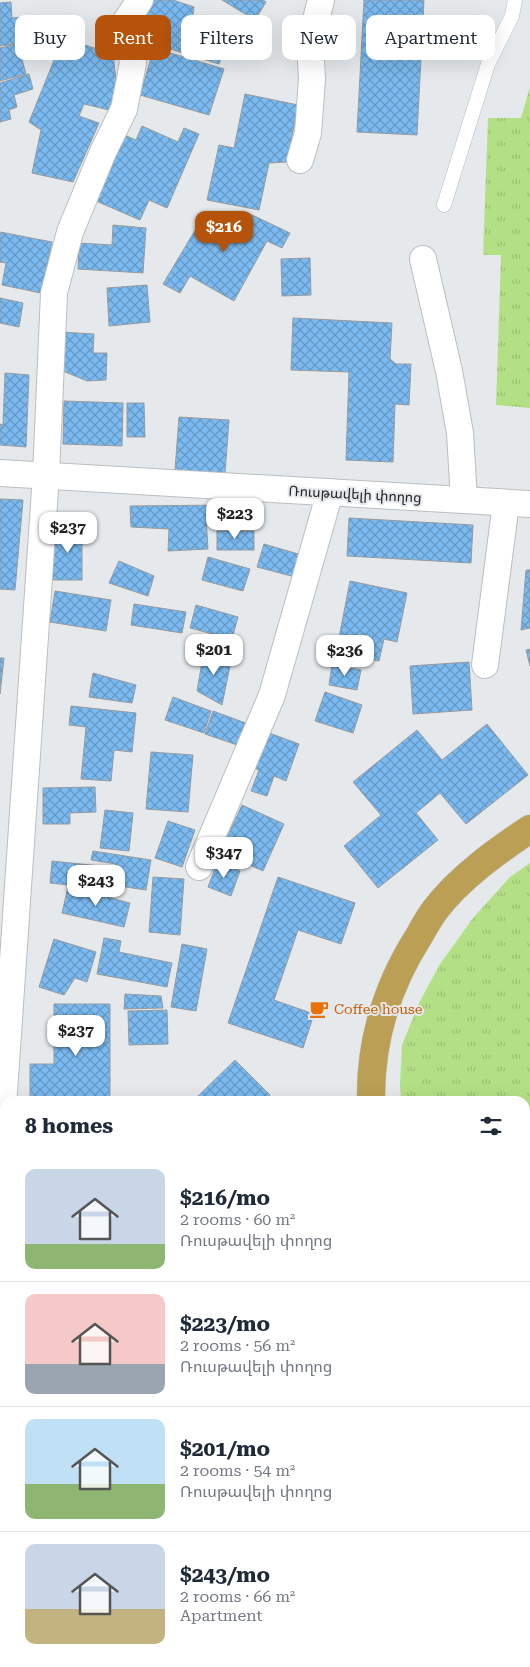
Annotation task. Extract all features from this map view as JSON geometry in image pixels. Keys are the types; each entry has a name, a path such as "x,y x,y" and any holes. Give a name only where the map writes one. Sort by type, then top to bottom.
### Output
{"highway":[{"path":"371,1096 374,1051 381,1018 391,988 404,959 435,910 473,871 530,829"}],"street":[{"path":"4,1096 46,475 54,293 70,232 102,152 124,109 133,63 126,21 140,0"},
{"path":"300,160 308,133 312,79 310,43 321,0"},
{"path":"423,259 449,371 460,433 464,500"},
{"name":"Ռուսթավելի փողոց","path":"0,473 518,503"},
{"path":"199,867 272,695 330,492"},
{"path":"485,665 518,503"}],"lane":[{"path":"444,205 488,64 512,16 516,0"}],"green space":[{"path":"530,87 530,408 496,405 501,255 483,255 488,118 521,118"},
{"path":"530,863 530,1096 401,1096 402,1045 419,1003 440,964 473,918 510,877"}],"building":[{"path":"152,0 173,0 194,7 193,15 181,15 181,52 171,49 171,15 145,15"},
{"path":"222,0 263,0 266,2 258,15 247,15"},
{"path":"364,0 424,0 423,15 366,15 366,60 421,60 417,135 357,132"},
{"path":"11,2 12,18 15,18 15,44 0,46 0,3"},
{"path":"15,45 15,60 22,60 26,74 0,81 0,48"},
{"path":"85,45 95,48 95,60 114,60 117,88 109,110 84,104 79,116 99,123 73,182 32,173 41,130 29,122 54,60 85,60"},
{"path":"171,53 181,56 181,60 194,60 224,69 209,115 140,95 150,60 171,60"},
{"path":"206,60 221,60 219,64"},
{"path":"29,74 33,89 14,95 17,107 9,110 11,119 0,122 0,83"},
{"path":"245,94 298,105 287,162 269,163 259,210 207,200 219,145 234,148"},
{"path":"142,126 178,142 184,128 199,134 167,208 149,200 140,220 89,198 117,132 136,140"},
{"path":"221,211 237,221 248,213 290,233 282,248 267,241 234,301 190,276 180,293 163,284 206,212 217,219"},
{"path":"113,225 146,228 143,273 78,269 79,243 112,245"},
{"path":"0,232 52,242 41,293 2,285 6,263 0,262"},
{"path":"310,258 311,295 282,296 281,259"},
{"path":"147,285 150,322 109,326 107,288"},
{"path":"0,298 23,303 19,327 0,323"},
{"path":"293,318 392,323 390,359 396,364 411,364 409,405 395,404 393,462 346,460 349,372 291,370"},
{"path":"60,332 94,334 93,353 107,353 106,380 87,381 63,371"},
{"path":"5,373 29,375 26,447 0,445 0,424 3,425"},
{"path":"64,401 123,403 122,446 63,444"},
{"path":"127,403 144,403 145,437 127,437"},
{"path":"179,417 229,420 225,473 175,470"},
{"path":"0,499 23,500 15,590 0,589"},
{"path":"225,505 223,517 206,517 208,549 168,551 169,529 131,527 130,506"},
{"path":"349,518 473,525 471,563 347,556"},
{"path":"53,528 82,528 82,580 53,580"},
{"path":"217,531 254,531 254,550 217,550"},
{"path":"264,544 305,556 299,578 257,567"},
{"path":"208,557 250,569 243,591 202,580"},
{"path":"119,561 154,576 148,596 109,583"},
{"path":"526,570 530,570 530,628 521,630"},
{"path":"350,581 407,593 397,642 384,639 379,661 336,653"},
{"path":"55,591 111,600 106,631 50,622"},
{"path":"134,604 186,612 182,633 131,625"},
{"path":"196,605 238,617 232,639 190,628"},
{"path":"530,649 530,666 526,650"},
{"path":"204,651 232,656 222,705 197,691"},
{"path":"0,658 4,658 0,694"},
{"path":"469,662 472,710 413,714 410,666"},
{"path":"332,665 361,670 357,690 329,685"},
{"path":"93,673 136,685 132,703 89,697"},
{"path":"325,692 362,705 353,733 315,721"},
{"path":"173,697 211,711 204,733 165,720"},
{"path":"71,706 136,713 132,752 114,750 111,781 81,779 86,727 69,725"},
{"path":"213,711 251,725 243,747 205,734"},
{"path":"487,724 528,775 466,824 440,793 416,813 438,840 378,888 344,846 381,815 353,782 417,730 442,760"},
{"path":"264,731 299,744 286,781 274,776 267,796 251,791 259,770 251,767"},
{"path":"151,752 193,755 188,812 146,809"},
{"path":"95,787 96,812 70,813 70,824 43,824 43,788"},
{"path":"242,805 284,824 263,871 220,852"},
{"path":"105,810 133,813 129,851 100,848"},
{"path":"168,821 195,830 182,867 155,858"},
{"path":"93,851 151,860 146,890 112,885 116,864 91,860"},
{"path":"52,861 109,867 106,889 50,883"},
{"path":"217,863 240,871 231,896 208,887"},
{"path":"153,877 184,879 180,935 149,932"},
{"path":"278,877 355,903 341,944 298,930 274,1000 314,1014 303,1048 228,1023"},
{"path":"68,887 130,903 124,927 62,913"},
{"path":"104,938 121,941 119,952 172,963 167,987 97,974"},
{"path":"54,939 96,952 87,982 75,978 64,995 39,987"},
{"path":"182,944 207,949 196,1011 171,1007"},
{"path":"125,994 161,996 163,1008 124,1009"},
{"path":"54,1004 110,1004 110,1096 30,1096 30,1064 54,1064"},
{"path":"167,1010 168,1044 129,1045 128,1011"},
{"path":"235,1060 270,1095 269,1096 198,1096"}],"place":[{"name":"Coffee house","path":"319,1009"}]}
